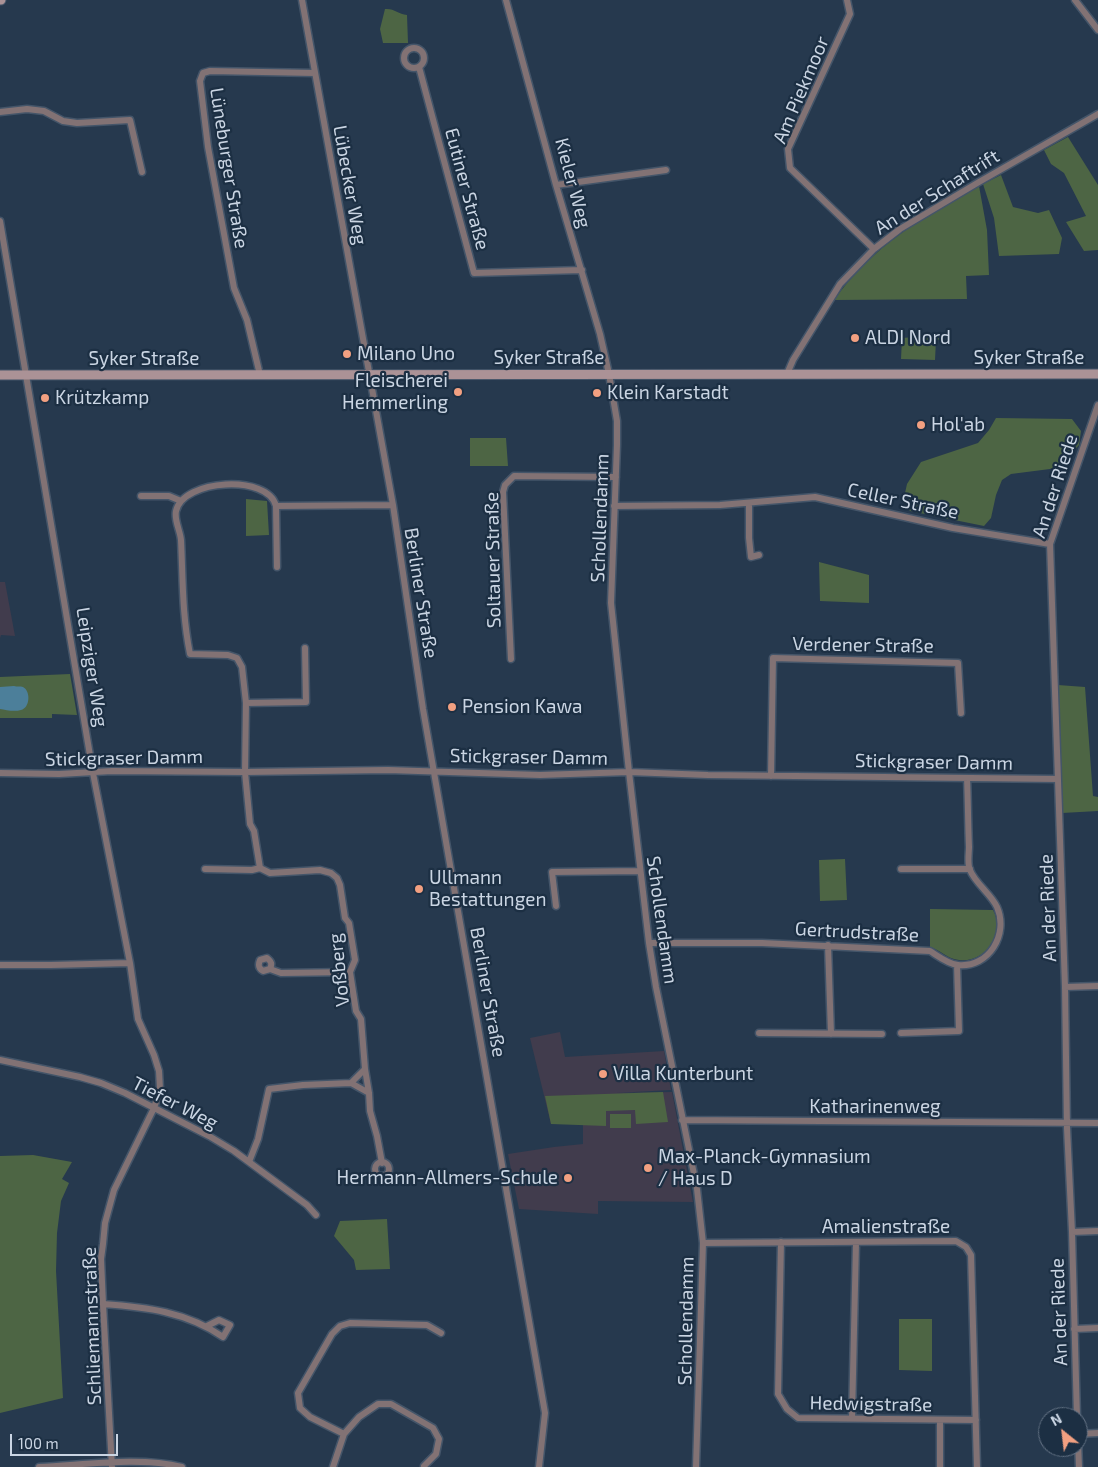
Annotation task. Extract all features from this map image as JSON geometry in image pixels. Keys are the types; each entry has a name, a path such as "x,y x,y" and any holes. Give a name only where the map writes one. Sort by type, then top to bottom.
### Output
{"main road":[{"name":"Syker Straße","path":"0,375 1098,374"}],"street":[{"name":"Lübecker Weg","path":"302,0 370,375"},
{"name":"Kieler Weg","path":"506,0 556,185 600,334 609,374"},
{"name":"Am Piekmoor","path":"847,0 850,14 788,150 790,168 874,249"},
{"path":"1075,0 1098,30"},
{"name":"Eutiner Straße","path":"419,66 474,273 582,270"},
{"name":"Lüneburger Straße","path":"260,375 247,320 234,288 208,147 200,81 203,73 210,71 315,73"},
{"path":"0,112 27,109 44,111 62,121 77,122 130,120 142,172"},
{"name":"An der Schaftrift","path":"788,374 793,360 840,284 874,249 900,229 1098,114"},
{"path":"556,185 666,170"},
{"name":"Leipziger Weg","path":"0,221 93,773 130,963 138,1019 154,1055 158,1071 160,1089 154,1108"},
{"name":"Schollendamm","path":"609,374 617,421 611,603 629,772 648,942 697,1189 703,1243 696,1467"},
{"name":"Berliner Straße","path":"370,375 434,771 545,1413 539,1467"},
{"name":"An der Riede","path":"1077,1407 1050,544 1098,405"},
{"name":"Soltauer Straße","path":"511,659 503,492 505,484 514,476 616,477"},
{"path":"205,869 252,870 260,868 254,832 250,824 245,772 246,703 242,666 237,658 228,655 190,654 184,626 181,539 175,512 181,501 209,486 244,485 264,492 275,500 277,567"},
{"path":"141,496 169,496 181,501"},
{"name":"Celler Straße","path":"614,506 749,504 815,497 954,528 1050,544"},
{"path":"749,504 751,557 759,555"},
{"path":"276,506 392,505"},
{"path":"246,703 306,702 305,648"},
{"name":"Verdener Straße","path":"771,776 773,658 958,663 962,713"},
{"name":"Stickgraser Damm","path":"0,773 434,771 540,775 629,772 771,776 1058,779"},
{"path":"901,1033 959,1031 957,965 970,964 982,959 992,950 1000,938 1001,926 997,907 970,869 967,778"},
{"name":"Voßberg","path":"260,868 270,872 320,870 331,873 337,878 340,885 345,918 349,923 355,960 350,972 356,1011 361,1019 370,1111 382,1163"},
{"path":"901,869 970,869"},
{"path":"556,906 552,872 640,871"},
{"name":"Gertrudstraße","path":"648,942 828,945 879,950 930,951 957,965"},
{"path":"828,945 831,1034"},
{"path":"0,965 130,963"},
{"path":"270,969 280,972 350,972"},
{"path":"1065,987 1098,986"},
{"path":"759,1033 882,1034"},
{"name":"Tiefer Weg","path":"0,1060 101,1083 154,1108 209,1136 249,1162 307,1205 316,1215"},
{"path":"351,1083 365,1069"},
{"path":"249,1162 258,1139 269,1089 302,1085 351,1083 369,1093"},
{"name":"Schliemannstraße","path":"112,1465 103,1304 102,1259 106,1223 114,1190 154,1108"},
{"name":"Katharinenweg","path":"682,1120 1098,1122"},
{"path":"1072,1232 1098,1231"},
{"name":"Amalienstraße","path":"703,1243 956,1241 966,1247 971,1255 977,1467"},
{"name":"Hedwigstraße","path":"780,1242 778,1394 787,1409 798,1418 976,1420"},
{"path":"852,1418 856,1242"},
{"path":"103,1304 160,1310 208,1326"},
{"path":"344,1434 310,1417 300,1408 298,1393 332,1334 340,1326 350,1324 427,1325 441,1333"},
{"path":"1074,1329 1098,1328"},
{"path":"333,1467 344,1434 360,1417 378,1404 391,1404 433,1428 439,1439 436,1454 424,1466"},
{"path":"940,1421 940,1467"},
{"path":"39,1467 112,1465 142,1462 182,1467"}],"shaded area":[{"path":"0,582 5,582 15,636 1,635 0,638"},
{"path":"560,1032 565,1057 664,1051 671,1090 616,1093 672,1092 693,1202 598,1201 598,1214 519,1209 508,1154 583,1144 583,1124 551,1124 530,1038"}],"green space":[{"path":"385,9 391,9 407,15 408,43 383,43 380,29"},
{"path":"1068,137 1098,185 1098,250 1084,251 1066,222 1086,216 1064,173 1051,164 1044,150"},
{"path":"1001,175 1013,207 1038,213 1049,210 1062,238 1059,254 999,256 994,218 983,184"},
{"path":"979,186 987,230 989,275 966,276 967,299 834,300 849,281 882,248 918,221"},
{"path":"942,335 942,339 936,340 935,360 901,359 902,338"},
{"path":"996,418 1072,419 1081,431 1079,445 1064,463 1050,469 1011,474 1002,480 996,495 991,518 984,526 910,511 903,502 907,484 921,462 978,443"},
{"path":"470,438 506,438 508,466 470,466"},
{"path":"246,499 267,501 269,535 246,536"},
{"path":"819,562 869,575 869,603 820,601"},
{"path":"70,674 77,715 52,714 52,718 0,718 0,677"},
{"path":"1058,685 1085,687 1093,796 1098,797 1098,811 1062,813"},
{"path":"845,859 847,900 820,901 819,860"},
{"path":"930,909 993,910 997,928 991,945 978,957 969,960 951,958 930,947"},
{"path":"663,1092 668,1122 636,1124 635,1110 606,1111 606,1126 551,1124 545,1096"},
{"path":"610,1114 631,1114 631,1128 610,1128"},
{"path":"33,1155 72,1162 62,1179 69,1183 61,1201 57,1233 56,1271 63,1398 0,1413 0,1156"},
{"path":"387,1219 390,1269 356,1270 354,1260 334,1236 340,1221"},
{"path":"899,1319 932,1319 932,1371 899,1370"}],"water":[{"path":"14,686 26,689 28,703 24,709 18,711 0,709 0,687"}],"place":[{"name":"ALDI Nord","path":"855,338"},
{"name":"Milano Uno","path":"347,354"},
{"name":"Fleischerei Hemmerling","path":"458,392"},
{"name":"Klein Karstadt","path":"597,393"},
{"name":"Krützkamp","path":"45,398"},
{"name":"Hol'ab","path":"921,425"},
{"name":"Pension Kawa","path":"452,707"},
{"name":"Ullmann Bestattungen","path":"419,889"},
{"name":"Villa Kunterbunt","path":"603,1074"},
{"name":"Max-Planck-Gymnasium / Haus D","path":"648,1168"},
{"name":"Hermann-Allmers-Schule","path":"568,1178"}]}
